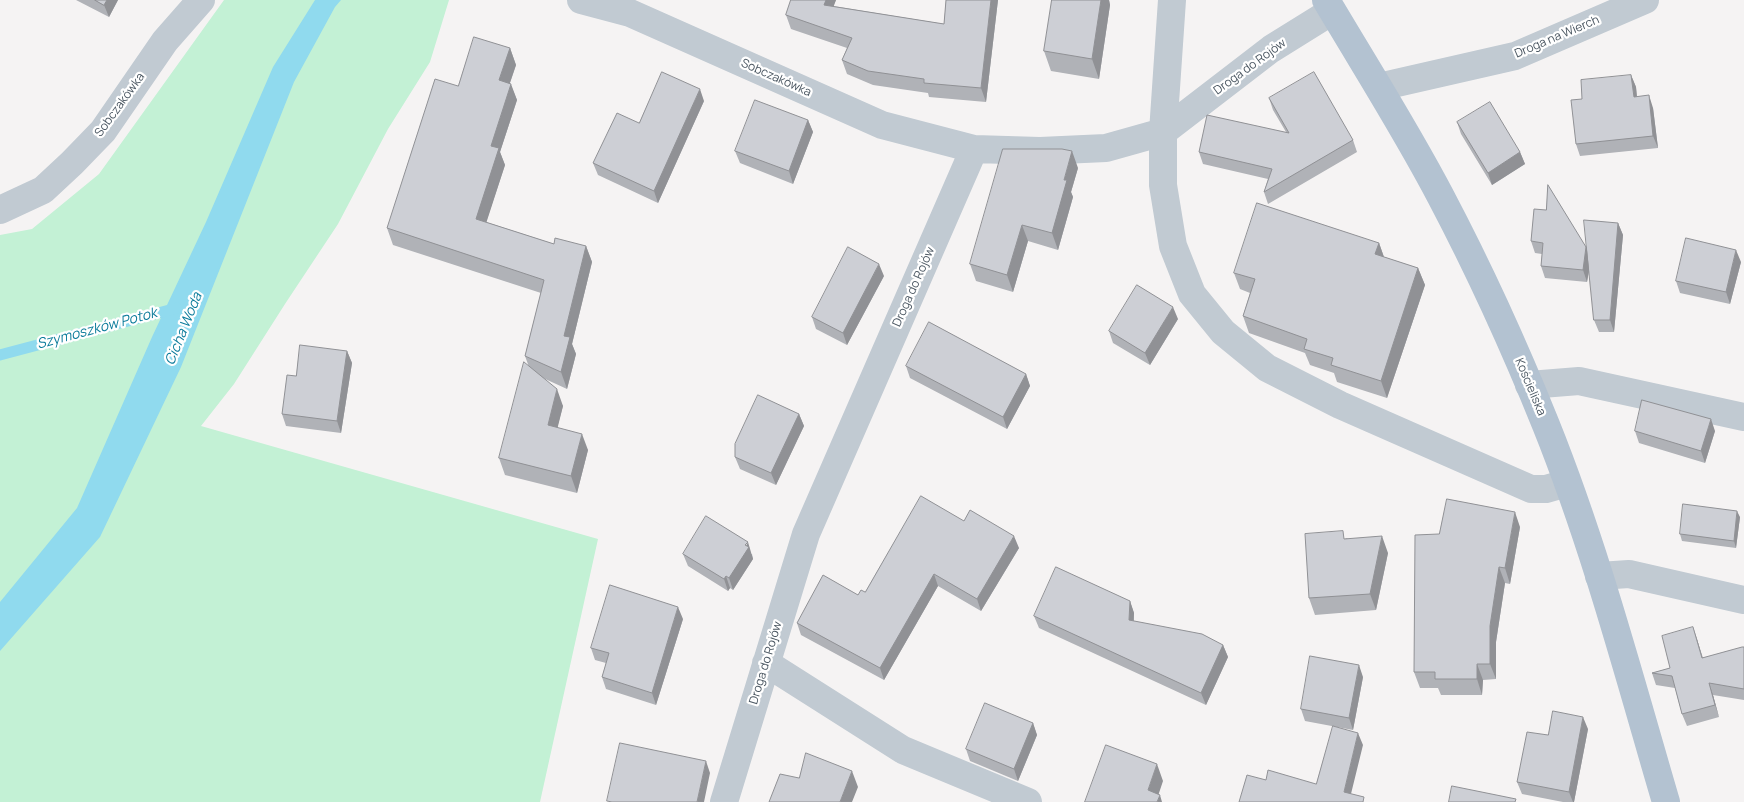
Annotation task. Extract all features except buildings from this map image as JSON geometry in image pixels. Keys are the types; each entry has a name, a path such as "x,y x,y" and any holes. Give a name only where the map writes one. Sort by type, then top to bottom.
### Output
{"main road":[{"name":"Kościeliska","path":"1329,5 1379,87 1441,197 1488,291 1529,385 1567,483 1598,576 1666,802"}],"street":[{"name":"Sobczakówka","path":"0,210 43,190 103,131 165,41 201,0"},
{"name":"Sobczakówka","path":"581,0 630,13 882,125 974,150"},
{"path":"1172,0 1163,132 1163,185 1173,246 1192,294 1223,332 1267,368 1340,405 1531,489 1546,489 1567,483"},
{"name":"Droga na Wierch","path":"1379,87 1515,56 1645,0"},
{"name":"Droga do Rojów","path":"724,802 806,534 974,150 1040,151 1106,148 1163,132 1329,5"},
{"path":"1529,385 1579,381 1744,417"},
{"path":"1598,576 1629,574 1744,600"},
{"path":"766,663 903,750 1028,802"}],"green space":[{"path":"224,0 449,0 430,62 388,129 338,224 234,384 201,426 598,539 540,802 0,802 0,235 32,229 99,174"}],"water":[{"name":"Cicha Woda","path":"315,0 341,0 335,7 294,82 181,367 100,537 0,651 0,602 77,508 152,337 206,222 273,67"}],"waterway":[{"name":"Szymoszków Potok","path":"0,355 177,308"}]}
